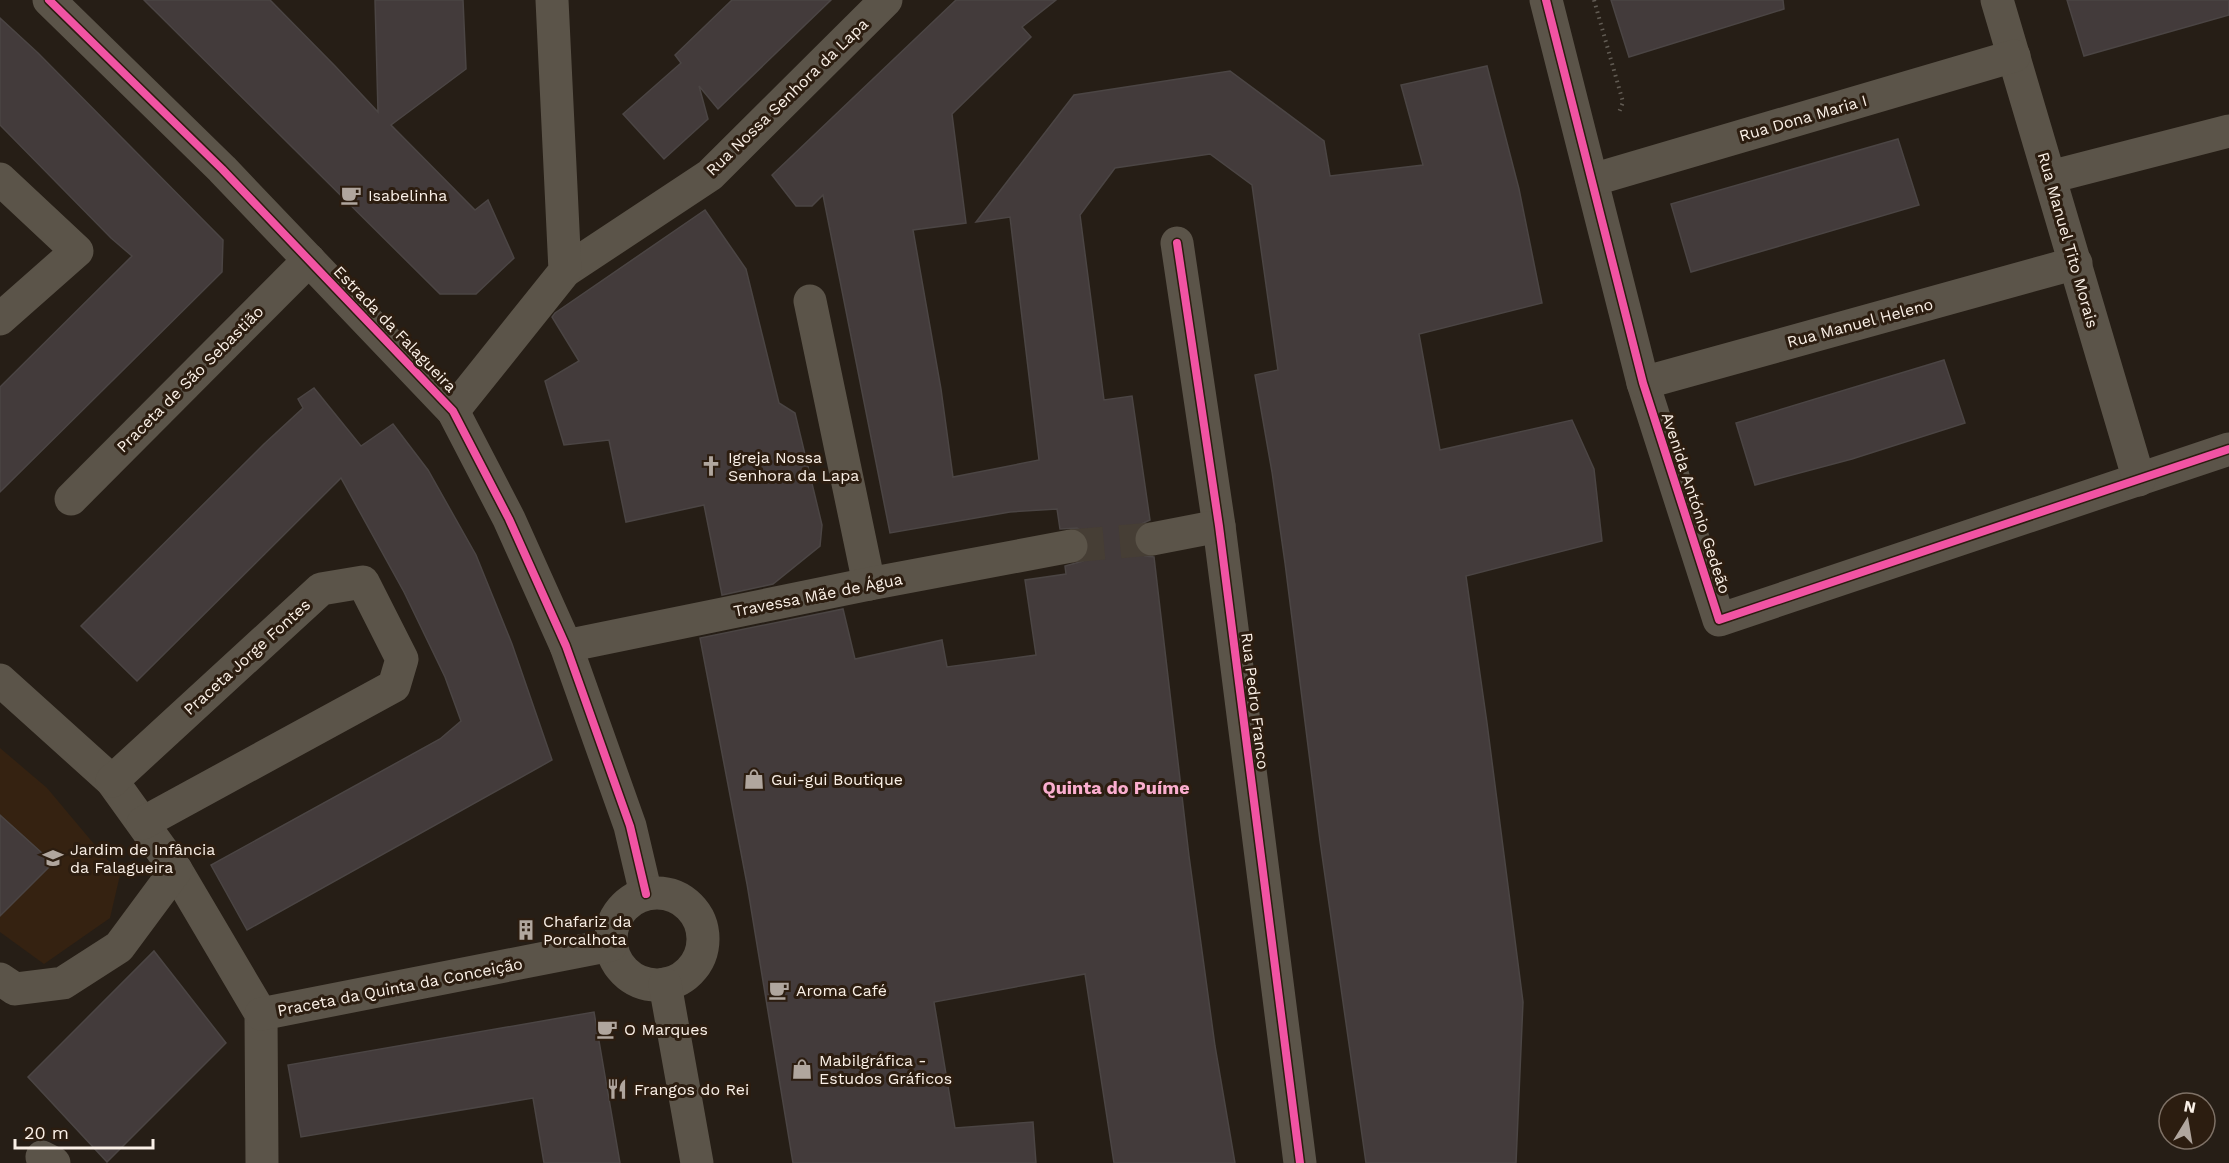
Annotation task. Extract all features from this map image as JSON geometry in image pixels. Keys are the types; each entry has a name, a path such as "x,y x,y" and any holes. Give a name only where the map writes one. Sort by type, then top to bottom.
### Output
{"street":[{"name":"Estrada da Falagueira","path":"49,0 222,169 453,411 509,519 566,646 630,826 646,894"},
{"path":"552,0 565,271"},
{"name":"Rua Nossa Senhora da Lapa","path":"453,411 565,271 710,175 886,0"},
{"name":"Avenida António Gedeão","path":"1546,0 1643,383 1719,620 2139,480"},
{"name":"Rua Manuel Tito Morais","path":"1997,0 2139,480"},
{"name":"Rua Dona Maria I","path":"1592,180 2014,56"},
{"path":"2050,177 2229,131"},
{"path":"0,179 77,251 0,319"},
{"name":"Rua Pedro Franco","path":"1176,243 1219,526 1300,1163"},
{"name":"Praceta de São Sebastião","path":"71,499 309,260"},
{"name":"Rua Manuel Heleno","path":"1643,383 2076,263"},
{"path":"810,301 869,584"},
{"path":"2139,480 2229,449"},
{"path":"1152,539 1219,526"},
{"name":"Travessa Mãe de Água","path":"566,646 869,584 1071,546"},
{"name":"Praceta Jorge Fontes","path":"112,781 321,589 363,582 402,659 394,686 143,823"},
{"path":"0,680 112,781 177,870 261,1014 262,1163"},
{"path":"0,979 15,990 63,983 119,947 177,870"},
{"path":"646,894 670,894 682,900 698,918 702,929 703,941 695,964 687,974 665,984 647,984 630,976 617,962 611,945 612,928 618,912 630,901 646,894"},
{"name":"Praceta da Quinta da Conceição","path":"261,1014 611,945"},
{"path":"665,984 697,1163"}],"path":[{"path":"1594,0 1623,102 1617,118"}],"shaded area":[{"name":"Jardim de Infância da Falagueira","path":"0,748 47,788 120,875 110,918 44,964 0,932"}],"building":[{"path":"144,0 270,0 378,112 375,0 463,0 466,69 391,125 475,210 488,200 514,258 476,294 440,294"},
{"path":"732,0 831,0 718,109 699,86 708,119 664,159 623,114 681,63 675,55"},
{"path":"956,0 1056,0 1022,27 1031,37 952,114 966,223 913,230 941,389 953,477 1039,460 1010,217 976,222 1074,95 1230,71 1324,141 1330,176 1423,165 1401,85 1487,66 1519,189 1542,303 1419,334 1440,450 1572,420 1594,469 1602,541 1466,576 1523,1002 1516,1163 1366,1163 1320,841 1285,563 1255,375 1278,370 1252,185 1210,154 1115,168 1080,215 1104,400 1132,396 1150,520 1139,525 1134,533 1134,542 1138,552 1154,557 1189,856 1215,1046 1235,1163 1114,1163 1085,974 934,1002 955,1128 1033,1122 1036,1163 793,1163 747,884 700,638 843,609 855,659 942,640 947,667 1036,655 1025,580 1066,574 1065,566 1083,561 1089,552 1089,542 1085,533 1077,528 1060,529 1057,509 1010,512 890,533 823,195 812,206 796,206 772,175"},
{"path":"1611,0 1783,0 1784,9 1629,57"},
{"path":"2067,0 2229,0 2229,15 2084,56"},
{"path":"0,18 38,53 223,240 222,272 0,492 0,387 132,256 111,238 0,125"},
{"path":"1898,139 1919,205 1691,272 1671,204"},
{"path":"705,210 746,269 779,403 795,413 822,525 820,546 773,584 722,595 704,505 626,522 609,440 564,445 545,381 579,361 552,317 555,313"},
{"path":"1944,360 1965,423 1852,459 1755,485 1736,423"},
{"path":"314,388 361,446 393,424 428,470 476,555 512,644 552,760 247,930 211,865 440,739 461,721 445,677 404,592 341,478 137,681 81,626 303,408 298,399"},
{"path":"0,815 53,863 0,916"},
{"path":"154,951 226,1043 107,1162 28,1077"},
{"path":"594,1012 620,1163 544,1163 533,1098 301,1137 288,1065"}],"tunnel":[{"path":"1071,546 1152,539"}],"cycle path":[{"path":"49,0 222,169 453,411 509,519 566,646 630,826 646,894"},
{"path":"1546,0 1643,383 1719,620 2229,449"},
{"path":"1177,243 1219,526 1300,1163"}],"place":[{"name":"Isabelinha","path":"351,195"},
{"name":"Igreja Nossa Senhora da Lapa","path":"711,466"},
{"name":"Gui-gui Boutique","path":"754,779"},
{"name":"Jardim de Infância da Falagueira","path":"53,858"},
{"name":"Chafariz da Porcalhota","path":"526,930"},
{"name":"Aroma Café","path":"779,990"},
{"name":"O Marques","path":"607,1029"},
{"name":"Mabilgráfica - Estudos Gráficos","path":"802,1069"},
{"name":"Frangos do Rei","path":"617,1089"}],"district":[{"name":"Quinta do Puíme","path":"1116,787"}]}
